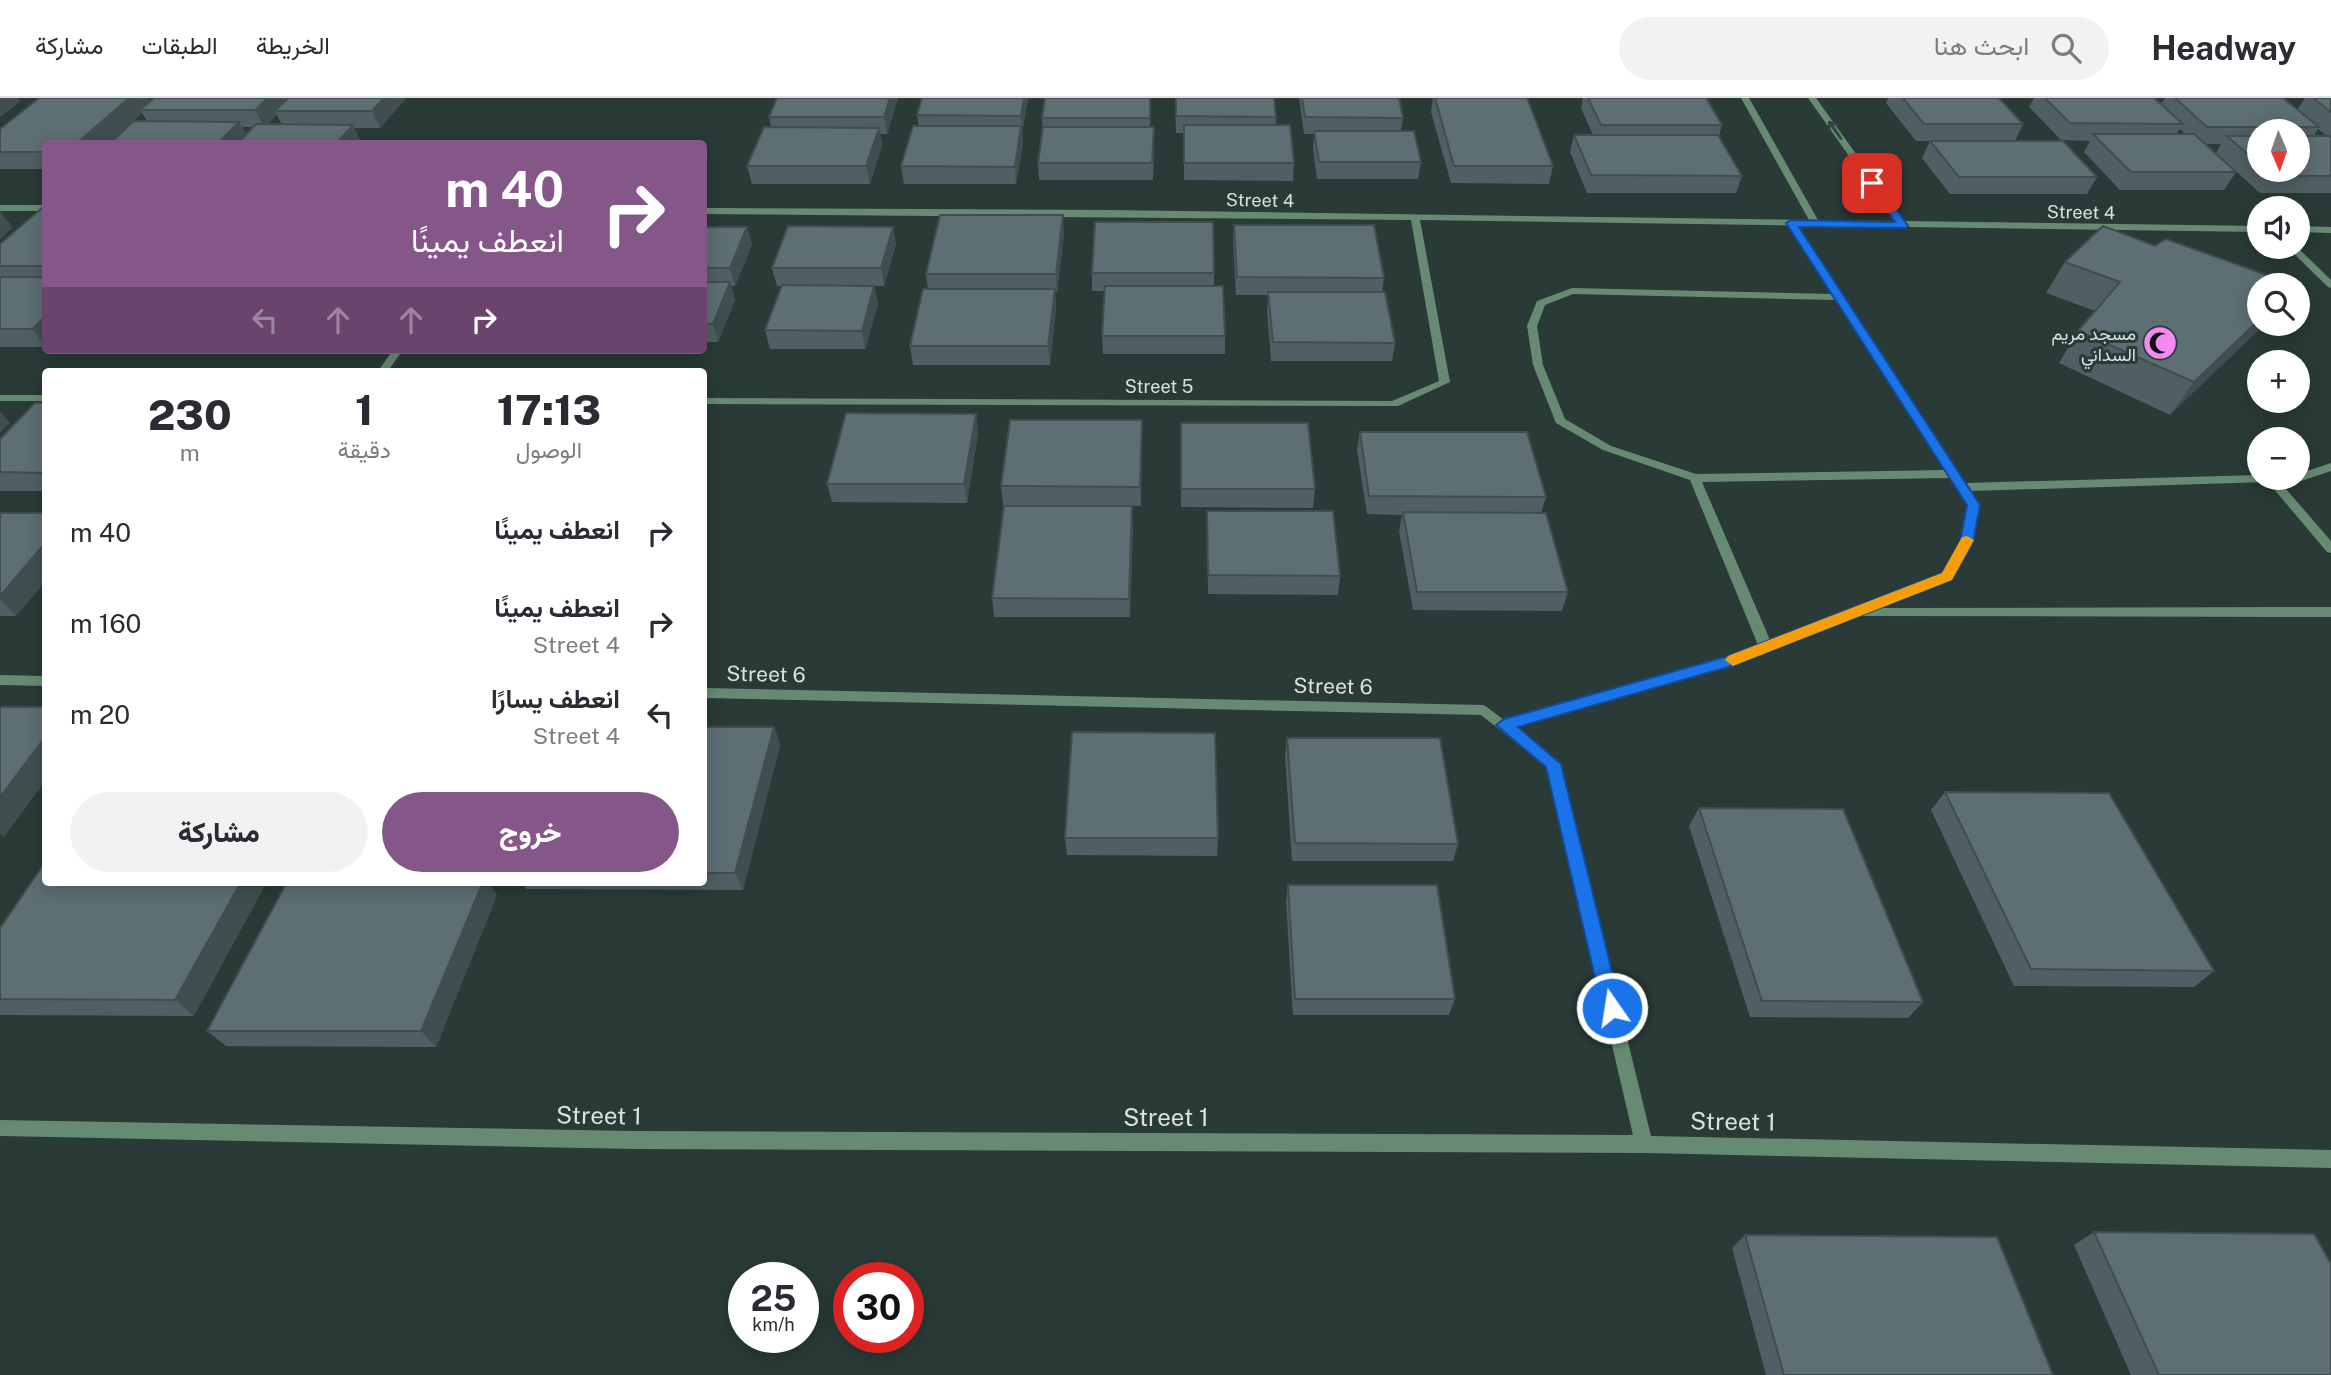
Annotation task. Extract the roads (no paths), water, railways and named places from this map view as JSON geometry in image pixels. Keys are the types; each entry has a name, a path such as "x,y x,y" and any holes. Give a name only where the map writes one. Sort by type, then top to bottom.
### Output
{"street":[{"path":"1745,98 1816,223"},
{"path":"1812,98 1903,226"},
{"path":"0,208 42,208"},
{"name":"Street 4","path":"707,211 1107,213 2247,229"},
{"name":"Street 5","path":"707,401 1394,404 1445,382 1415,219"},
{"path":"1504,725 1730,662 1947,577 1966,543 1973,505 1791,223"},
{"path":"2310,229 2331,230"},
{"path":"2304,259 2331,285"},
{"path":"1839,297 1572,291 1541,303 1532,326 1538,365 1560,421 1607,448 1695,478 1954,474"},
{"path":"0,398 42,398"},
{"path":"2310,474 2331,467"},
{"path":"1695,478 1766,647"},
{"path":"1962,487 2247,480"},
{"path":"2281,490 2331,549"},
{"path":"1854,613 2331,612"},
{"path":"0,680 42,681"},
{"name":"Street 6","path":"707,693 1484,710 1553,764 1644,1144"},
{"name":"Street 1","path":"0,1128 634,1140 1644,1144 2331,1159"}],"place":[{"name":"مسجد مريم السداني","path":"2160,343"}]}
